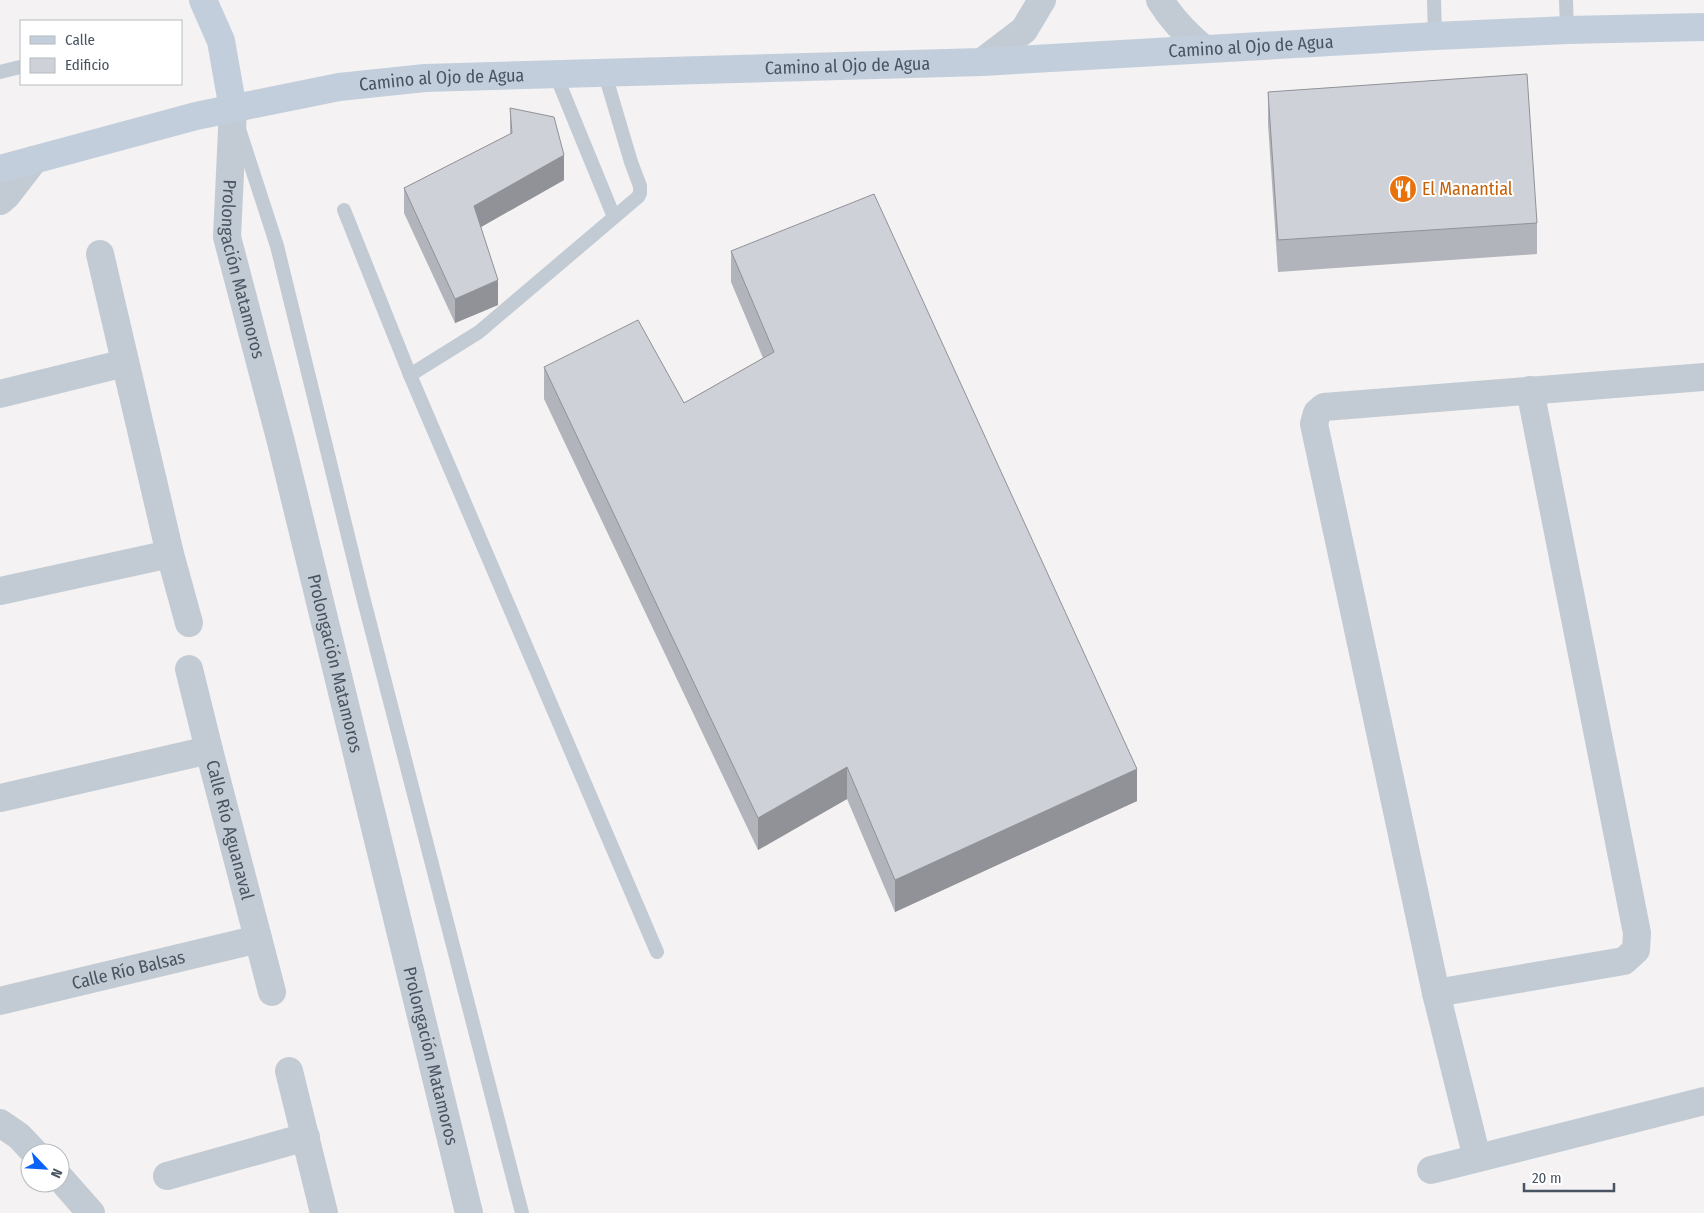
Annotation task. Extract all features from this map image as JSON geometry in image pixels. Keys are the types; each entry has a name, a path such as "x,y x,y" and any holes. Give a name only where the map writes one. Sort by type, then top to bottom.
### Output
{"street":[{"path":"203,0 221,41 233,109"},
{"path":"982,62 1024,30 1042,0"},
{"path":"1160,0 1170,16 1184,32 1204,50"},
{"name":"Camino al Ojo de Agua","path":"0,169 196,116 339,87 425,78 604,71 982,62 1435,36 1567,30 1704,27"},
{"name":"Prolongación Matamoros","path":"233,109 227,237 281,442 469,1213"},
{"path":"0,201 7,195 34,160"},
{"path":"100,254 170,554 189,623"},
{"path":"0,394 125,363"},
{"path":"1477,1158 1436,993 1314,424 1317,413 1324,407 1704,377"},
{"path":"1436,993 1624,961 1636,950 1637,934 1530,390"},
{"path":"0,591 170,554"},
{"name":"Calle Río Aguanaval","path":"189,669 272,992"},
{"path":"0,798 209,750"},
{"name":"Calle Río Balsas","path":"0,1002 258,939"},
{"path":"289,1071 324,1213"},
{"path":"1432,1170 1704,1101"},
{"path":"0,1123 26,1143"},
{"path":"167,1176 306,1138"},
{"path":"70,1189 91,1213"}],"lane":[{"path":"1434,0 1435,36"},
{"path":"1566,0 1567,30"},
{"path":"0,72 20,67"},
{"path":"410,375 479,332 638,197 641,190 604,71"},
{"path":"555,73 614,217"},
{"path":"233,109 277,246 361,589 522,1213"},
{"path":"344,210 410,375 657,952"}],"building":[{"name":"El Manantial","path":"1527,74 1537,223 1278,240 1268,92"},
{"path":"510,108 554,117 564,155 474,206 498,280 455,299 404,188 512,133"},
{"path":"874,194 1137,769 895,880 847,767 758,818 544,367 638,320 684,403 774,352 731,251"}],"place":[{"name":"El Manantial","path":"1403,189"}]}
